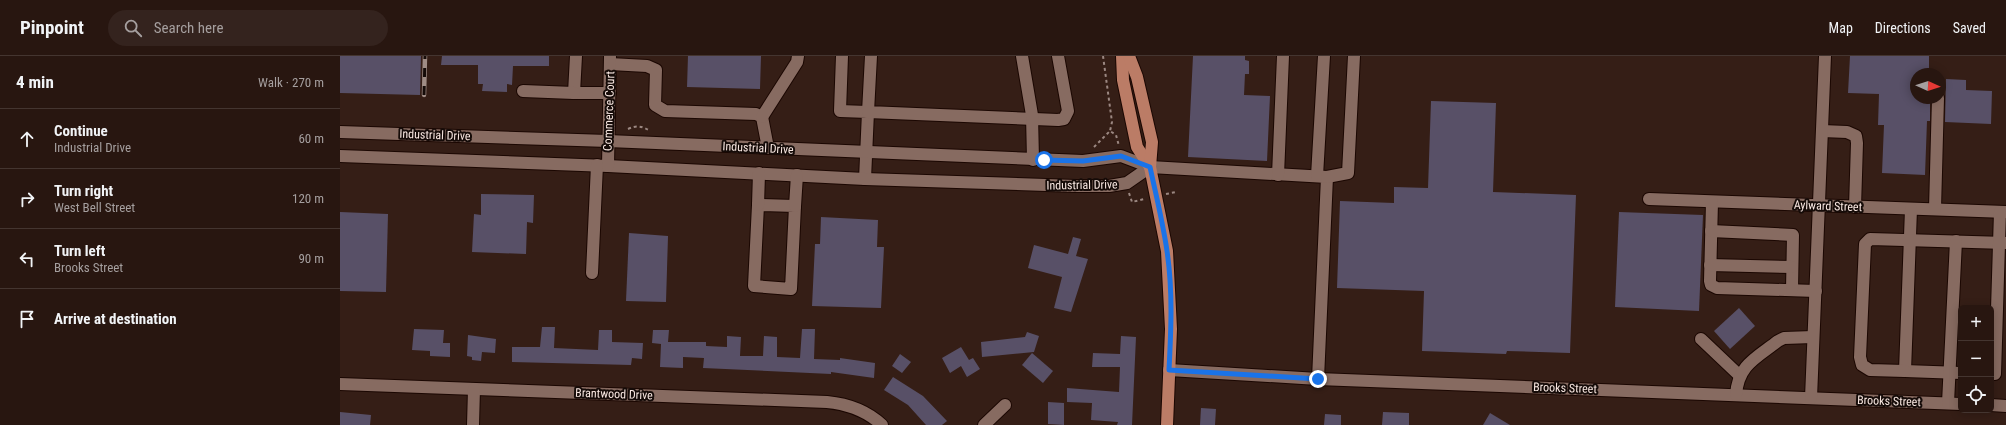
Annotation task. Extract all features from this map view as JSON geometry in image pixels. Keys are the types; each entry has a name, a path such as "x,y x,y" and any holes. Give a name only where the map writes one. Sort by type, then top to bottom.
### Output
{"main road":[{"path":"1122,56 1123,80 1137,147 1150,167"},
{"path":"1130,56 1137,77 1152,142 1150,167 1167,250 1170,277 1171,329 1167,425"}],"street":[{"path":"574,93 576,56"},
{"path":"768,148 762,117 797,62 798,56"},
{"path":"842,56 840,111 1058,120 1064,119 1067,115 1068,104 1058,56"},
{"path":"865,179 871,56"},
{"path":"1022,56 1033,119 1033,160"},
{"path":"1278,175 1283,56"},
{"path":"1318,379 1324,56"},
{"path":"1150,167 1278,175 1322,176 1348,173 1354,56"},
{"path":"1810,398 1820,206 1825,56"},
{"path":"610,60 644,61 656,70 655,105 665,111 756,114 762,117"},
{"name":"Commerce Court","path":"592,273 602,166 608,141 610,60"},
{"path":"523,92 610,93"},
{"path":"1936,210 1938,104"},
{"path":"1822,131 1847,132 1853,133 1856,136 1855,207"},
{"name":"Industrial Drive","path":"340,132 608,141 1033,160 1083,161 1121,156 1150,167"},
{"name":"Industrial Drive","path":"340,156 602,166 865,179 1064,186 1109,186 1127,183 1150,167"},
{"path":"759,173 754,286 791,289 797,175"},
{"name":"Aylward Street","path":"1650,200 2003,212"},
{"path":"1712,202 1710,265 1711,285 1717,288 1816,292"},
{"path":"758,204 795,206"},
{"path":"1905,371 1911,209"},
{"path":"1997,374 2003,212"},
{"path":"1711,231 1793,235 1792,290"},
{"path":"1955,373 1870,370 1862,365 1860,357 1865,244 1870,239 2003,243"},
{"path":"1948,403 1955,373 1956,241"},
{"path":"1710,265 1792,266"},
{"path":"1736,395 1737,381 1743,369 1784,338 1813,337"},
{"path":"1702,339 1740,376"},
{"name":"Brooks Street","path":"1169,370 1318,379 1958,404"},
{"name":"Brantwood Drive","path":"340,384 828,402 850,406 866,413 882,425"},
{"path":"473,425 474,389"},
{"path":"984,425 1005,404"},
{"path":"1994,405 2006,406"}],"path":[{"path":"1103,56 1112,122 1110,131"}],"building":[{"path":"340,56 421,56 420,95 340,93"},
{"path":"442,56 549,56 549,66 513,66 512,85 507,84 507,92 482,91 483,84 478,84 478,65 441,65"},
{"path":"688,56 761,56 760,89 687,87"},
{"path":"1193,56 1245,56 1245,60 1249,61 1249,74 1245,74 1244,95 1270,96 1267,161 1188,157"},
{"path":"1850,56 1929,56 1929,68 1910,68 1910,104 1930,104 1930,121 1927,121 1925,175 1882,173 1884,125 1878,125 1879,94 1848,93"},
{"path":"1946,79 1966,80 1966,90 1992,91 1991,124 1945,122"},
{"path":"1431,101 1496,103 1493,192 1576,195 1570,353 1507,351 1506,354 1422,351 1424,291 1337,288 1340,201 1394,203 1394,187 1428,188"},
{"path":"481,194 534,195 533,223 527,222 526,254 472,252 474,214 481,215"},
{"path":"340,212 388,214 386,292 340,291"},
{"path":"1619,212 1703,215 1699,311 1615,307"},
{"path":"821,217 878,220 877,247 884,247 881,308 812,306 815,244 820,244"},
{"path":"629,233 668,236 666,302 626,301"},
{"path":"1073,237 1081,239 1076,256 1088,259 1071,312 1054,308 1062,277 1028,268 1034,245 1068,254"},
{"path":"1739,308 1755,326 1730,349 1714,331"},
{"path":"542,327 555,327 554,348 598,350 599,330 612,330 612,342 643,343 642,359 632,358 631,365 512,362 512,347 540,347"},
{"path":"414,329 444,330 443,343 450,343 450,357 430,356 430,351 412,350"},
{"path":"802,329 815,329 814,359 840,360 840,358 875,363 874,378 831,372 831,374 703,368 704,358 683,357 683,368 660,367 661,344 652,343 653,330 669,330 668,342 706,342 706,346 727,347 727,336 741,337 740,356 763,356 764,336 777,337 777,357 800,358"},
{"path":"1027,332 1039,336 1034,352 982,357 981,342 1025,337"},
{"path":"468,335 496,339 495,353 482,352 481,361 472,360 472,357 467,356"},
{"path":"1121,336 1136,337 1132,425 1117,425 1118,422 1091,420 1092,403 1067,402 1067,388 1119,392 1120,367 1092,367 1093,353 1120,354"},
{"path":"961,347 969,360 973,358 980,369 967,377 961,366 950,373 942,358"},
{"path":"1032,353 1053,371 1043,383 1022,365"},
{"path":"900,354 911,362 902,373 892,366"},
{"path":"893,377 923,396 947,421 942,425 926,425 908,405 884,390"},
{"path":"1048,402 1064,403 1064,425 1048,424"},
{"path":"1201,408 1216,409 1215,425 1200,425"},
{"path":"340,412 371,415 370,425 340,425"},
{"path":"1383,412 1409,413 1409,425 1382,425"},
{"path":"1490,413 1510,425 1483,425"},
{"path":"1325,414 1341,415 1341,425 1324,425"}],"railway":[{"path":"424,95 425,56"}],"route":[{"path":"1044,160 1083,161 1100,160 1121,156 1150,167 1167,250 1170,277 1171,329 1169,370 1318,379"}]}
